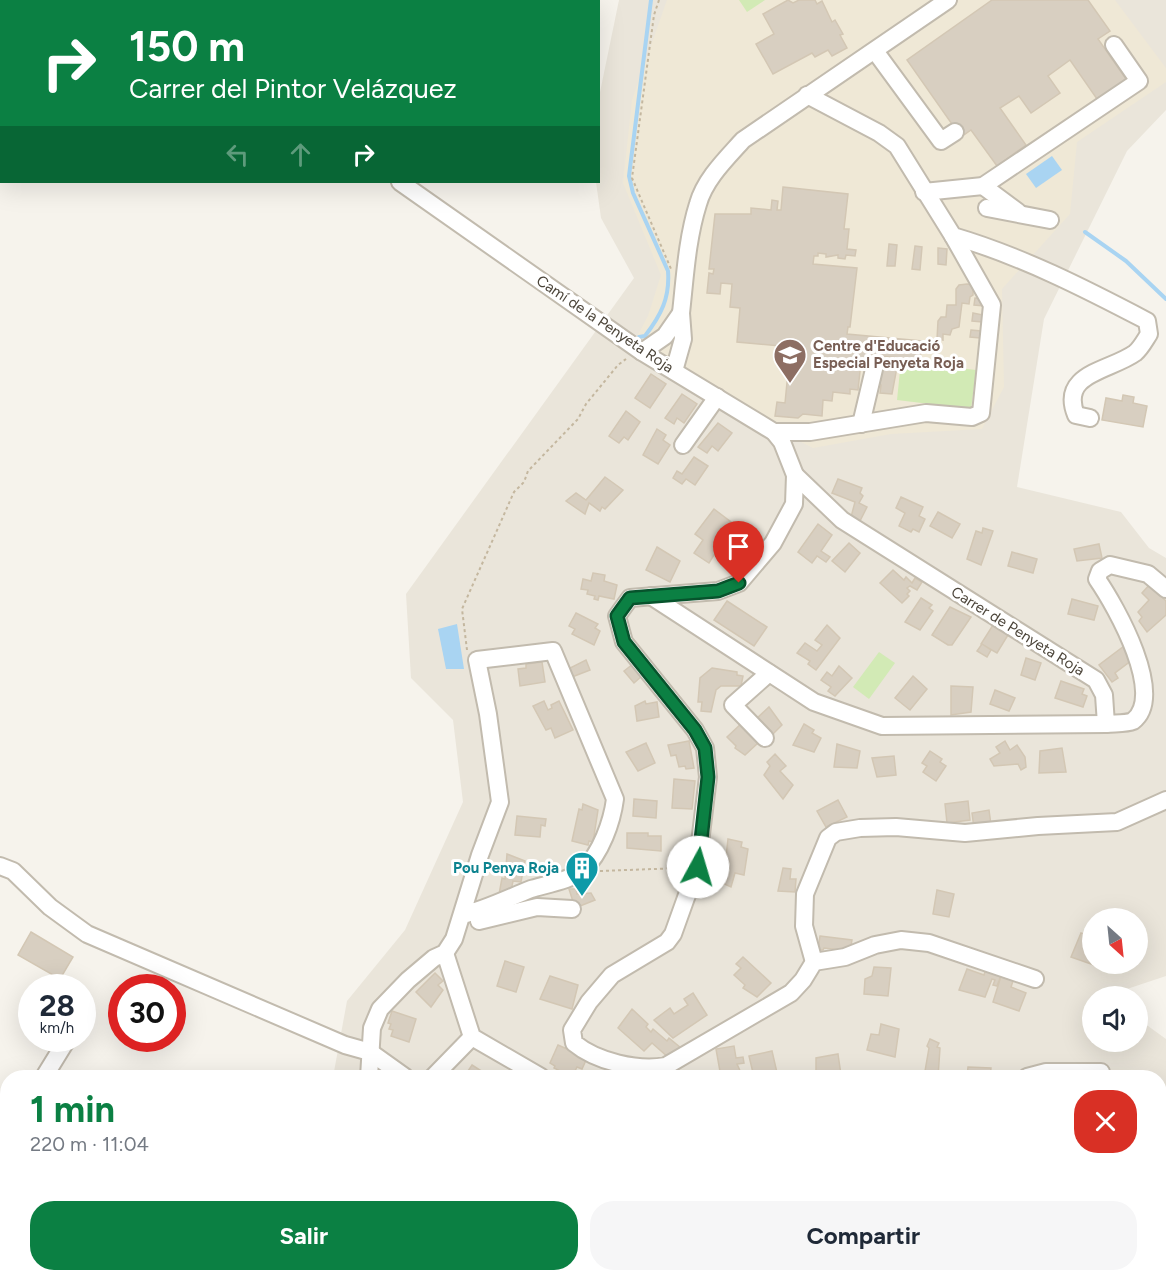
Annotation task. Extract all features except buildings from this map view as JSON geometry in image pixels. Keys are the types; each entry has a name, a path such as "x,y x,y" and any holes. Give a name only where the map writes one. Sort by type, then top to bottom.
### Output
{"street":[{"path":"674,371 683,339 681,313 698,202 714,176 743,140 948,0"},
{"path":"924,192 983,186 1139,81 1114,45"},
{"path":"875,51 941,141 955,132"},
{"path":"774,432 810,432 926,413 972,417 981,413 992,305 953,236 897,146 879,133 807,95"},
{"name":"Camí de la Penyeta Roja","path":"401,183 642,352 774,432 782,442 795,475"},
{"path":"983,186 1021,214"},
{"path":"987,208 1050,220"},
{"path":"953,236 978,243 1079,285 1147,321 1149,334 1137,351 1088,375 1075,388 1071,402 1076,415 1090,418"},
{"path":"642,352 665,336 681,313"},
{"path":"861,424 875,365"},
{"path":"683,445 717,397"},
{"path":"626,1070 583,1050 574,1043 572,1030 589,1002 612,975 667,942 677,925 698,867 708,777 705,748 695,730 624,642 617,616 630,598 718,591 739,583 773,543 794,504 795,475"},
{"name":"Carrer de Penyeta Roja","path":"795,475 842,520 1096,680 1104,695 1106,724"},
{"path":"651,596 814,702 882,726 1106,724 1133,721 1150,708 1155,697 1154,672 1142,642 1097,579 1100,571 1110,565 1148,574 1166,589"},
{"path":"369,1070 372,1028 381,1009 408,980 434,958 445,953 454,939 480,855 500,802 488,714 477,660 553,651 615,799 612,817 596,852 582,872 530,890 487,910 462,915"},
{"path":"765,738 733,705 769,673"},
{"path":"647,1070 678,1062 790,993 804,980 814,962 804,926 805,894 828,838 836,832 860,828 896,827 965,833 1117,822 1166,800"},
{"path":"0,866 12,871 50,907 87,934 345,1045 370,1052 395,1070"},
{"path":"462,915 476,922 537,907 572,909"},
{"path":"814,962 845,957 875,945 901,940 929,943 1035,979"},
{"path":"445,953 472,1037 529,1070"},
{"path":"439,1070 472,1037"},
{"path":"48,1070 59,1052"}],"path":[{"path":"659,0 654,15 632,178 671,269"},
{"path":"477,660 467,650 462,609 514,492 524,482 528,471 579,419 586,404 618,365 642,352"},
{"path":"582,872 698,867"}],"shaded area":[{"path":"619,0 1166,0 1166,110 1127,151 1044,319 1017,487 1121,512 1149,548 1166,558 1166,976 1136,986 1082,986 1082,1052 1148,1052 1148,1026 1166,1039 1166,1070 334,1070 347,1001 405,930 463,802 453,720 411,678 406,594 634,278 601,218 596,183 600,183 600,92"},
{"path":"667,0 1115,0 1166,68 1166,82 1077,142 1070,214 1002,289 1004,387 982,429 891,434 813,448 765,424 634,342 648,316 661,275 623,183 632,100"}],"green space":[{"path":"739,0 765,0 747,12"},
{"path":"901,361 976,370 971,409 897,400"},
{"path":"879,652 895,663 869,699 853,687"}],"water":[{"path":"1052,156 1062,170 1036,188 1026,174"},
{"path":"457,624 464,669 446,669 438,629"}],"waterway":[{"path":"639,337 645,336 656,321 668,290 668,271 633,193 629,176 651,0"},
{"path":"1085,232 1126,261 1166,299"}],"place":[{"name":"Centre d'Educació Especial Penyeta Roja","path":"790,384"},
{"name":"Pou Penya Roja","path":"582,897"}],"route":[{"path":"698,867 708,777 705,748 695,730 624,642 617,616 630,598 718,591 739,583"}]}
